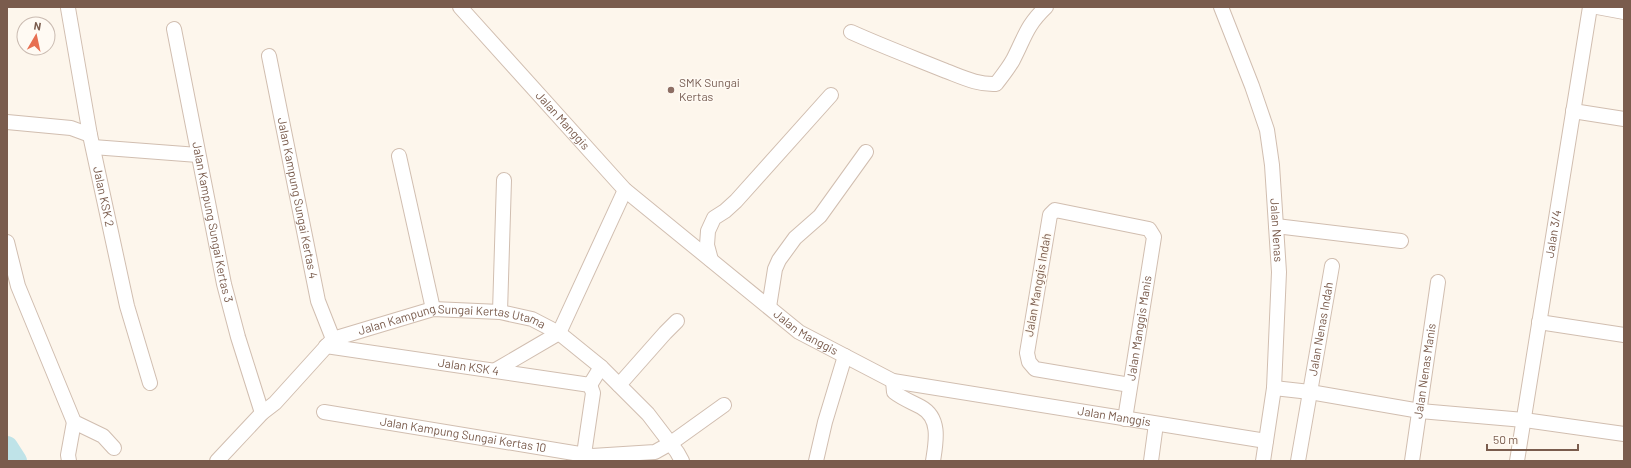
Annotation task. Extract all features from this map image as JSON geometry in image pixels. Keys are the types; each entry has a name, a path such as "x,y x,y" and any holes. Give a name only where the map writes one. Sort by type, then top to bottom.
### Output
{"street":[{"name":"Jalan Manggis","path":"460,7 625,190 799,332 893,381 1266,441"},
{"path":"851,32 898,53 969,80 986,85 996,84 1012,61 1026,31 1034,18 1046,7"},
{"name":"Jalan Nenas","path":"1221,7 1252,86 1267,130 1272,165 1279,272 1274,388 1263,461"},
{"name":"Jalan 3/4","path":"1517,461 1590,7"},
{"path":"1596,7 1624,12"},
{"name":"Jalan KSK 2","path":"68,8 91,141 127,306 150,383"},
{"name":"Jalan Kampung Sungai Kertas 3","path":"174,29 224,284 238,337 262,413"},
{"name":"Jalan Kampung Sungai Kertas 4","path":"268,56 318,301 330,342"},
{"path":"711,260 707,244 708,231 714,218 736,201 831,95"},
{"path":"1573,111 1624,119"},
{"path":"7,122 71,128 91,141 198,154"},
{"path":"769,307 775,269 779,260 795,238 820,216 866,152"},
{"path":"399,156 433,309"},
{"path":"500,312 504,180"},
{"path":"494,372 559,333 625,190"},
{"name":"Jalan Manggis Indah","path":"1130,385 1035,369 1029,362 1027,353 1029,331 1050,215 1052,212 1056,210 1149,229 1154,237"},
{"path":"1276,226 1400,241"},
{"name":"Jalan Manggis Manis","path":"1125,419 1154,237"},
{"path":"7,242 18,286 74,422 68,454 69,461"},
{"name":"Jalan Nenas Indah","path":"1298,461 1332,266"},
{"name":"Jalan Nenas Manis","path":"1412,461 1438,282"},
{"name":"Jalan Kampung Sungai Kertas Utama","path":"330,342 433,309 500,312 532,319 559,333 620,385 648,414 671,443 682,461"},
{"path":"620,385 677,321"},
{"path":"1539,322 1624,335"},
{"path":"217,461 262,413 275,403 330,342"},
{"name":"Jalan KSK 4","path":"330,342 494,372 590,385"},
{"path":"816,461 825,422 845,356"},
{"path":"583,458 593,393 590,385 601,368"},
{"path":"893,381 894,392 903,399 930,413 935,422 936,444 933,461"},
{"path":"1274,388 1310,392 1420,411 1524,420 1624,434"},
{"name":"Jalan Kampung Sungai Kertas 10","path":"324,412 583,458 592,456 655,452 671,443 724,406"},
{"path":"74,422 103,436 114,448"},
{"path":"1151,461 1156,424"}],"waterway":[{"path":"7,447 16,461"}],"place":[{"name":"SMK Sungai Kertas","path":"671,90"}]}
